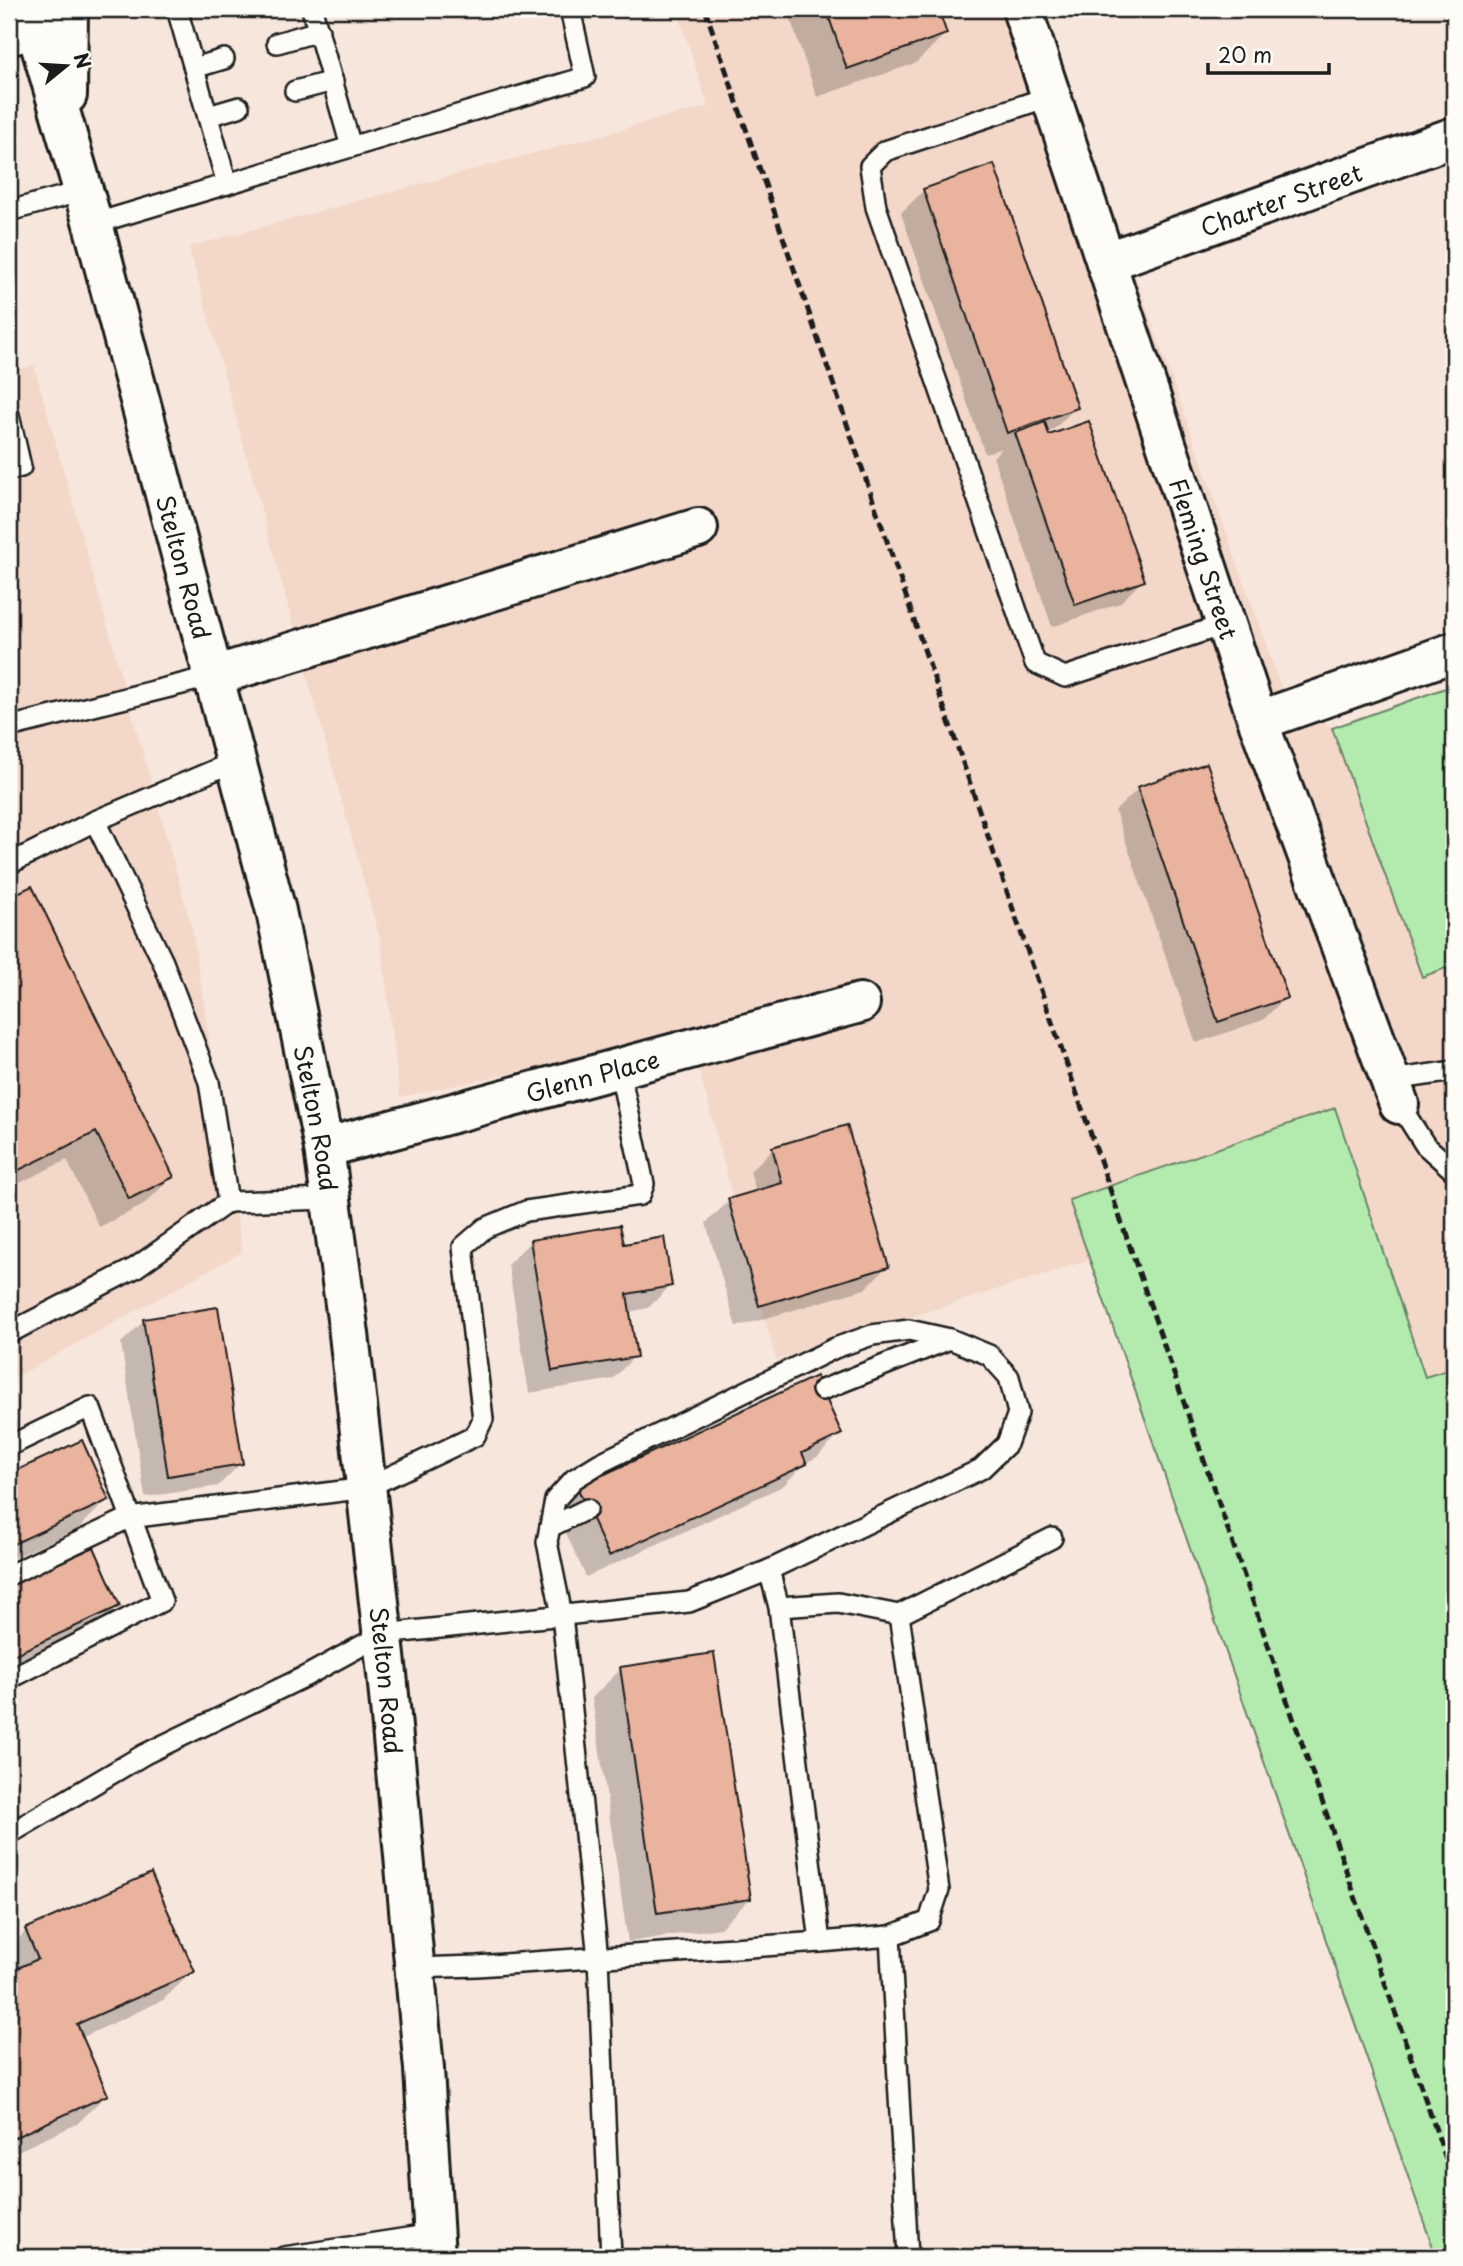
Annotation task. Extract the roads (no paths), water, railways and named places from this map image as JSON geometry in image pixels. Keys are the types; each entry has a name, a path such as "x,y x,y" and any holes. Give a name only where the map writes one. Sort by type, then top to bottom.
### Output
{"street":[{"path":"67,136 68,9"},
{"name":"Fleming Street","path":"1021,9 1258,721 1395,1092"},
{"name":"Stelton Road","path":"25,31 67,136 214,676 276,911 324,1148 349,1334 383,1634 415,1968 435,2246"},
{"name":"Charter Street","path":"1106,262 1454,137"},
{"path":"214,676 698,528"},
{"path":"1258,721 1454,652"},
{"name":"Glenn Place","path":"324,1148 860,1003"}],"lane":[{"path":"178,9 227,184"},
{"path":"312,9 351,147"},
{"path":"9,211 88,208 227,184 585,77 570,9"},
{"path":"277,43 318,31"},
{"path":"194,68 224,59"},
{"path":"295,91 332,81"},
{"path":"1051,96 886,151 870,166 876,207 1035,663 1065,677 1226,624"},
{"path":"208,116 239,107"},
{"path":"9,415 15,469"},
{"path":"9,727 214,676"},
{"path":"9,863 95,821 236,761"},
{"path":"95,821 163,962 209,1082 228,1202"},
{"path":"9,1575 129,1518 366,1488 475,1436 483,1419 463,1247 485,1228 526,1211 640,1195 644,1184 619,1068"},
{"path":"1454,1071 1395,1092 1424,1145 1454,1171"},
{"path":"9,1333 135,1268 228,1202 331,1199"},
{"path":"9,1835 145,1754 306,1676 383,1634 562,1615 689,1602 769,1570 981,1469 1007,1444 1018,1413 1009,1377 989,1355 950,1339 909,1330 872,1335 835,1348 600,1463 574,1479 555,1500 547,1542 562,1615 598,1958 611,2257"},
{"path":"822,1390 950,1339"},
{"path":"9,1446 90,1407 162,1601 9,1679"},
{"path":"550,1527 587,1509"},
{"path":"779,1607 838,1603 899,1615 1052,1538"},
{"path":"769,1570 779,1607 820,1942"},
{"path":"415,1968 598,1958 890,1936 929,1921 939,1890 899,1615"},
{"path":"890,1936 908,2257"},
{"path":"284,2257 435,2246"}],"railway":[{"path":"705,9 1016,918 1454,2182"}]}
